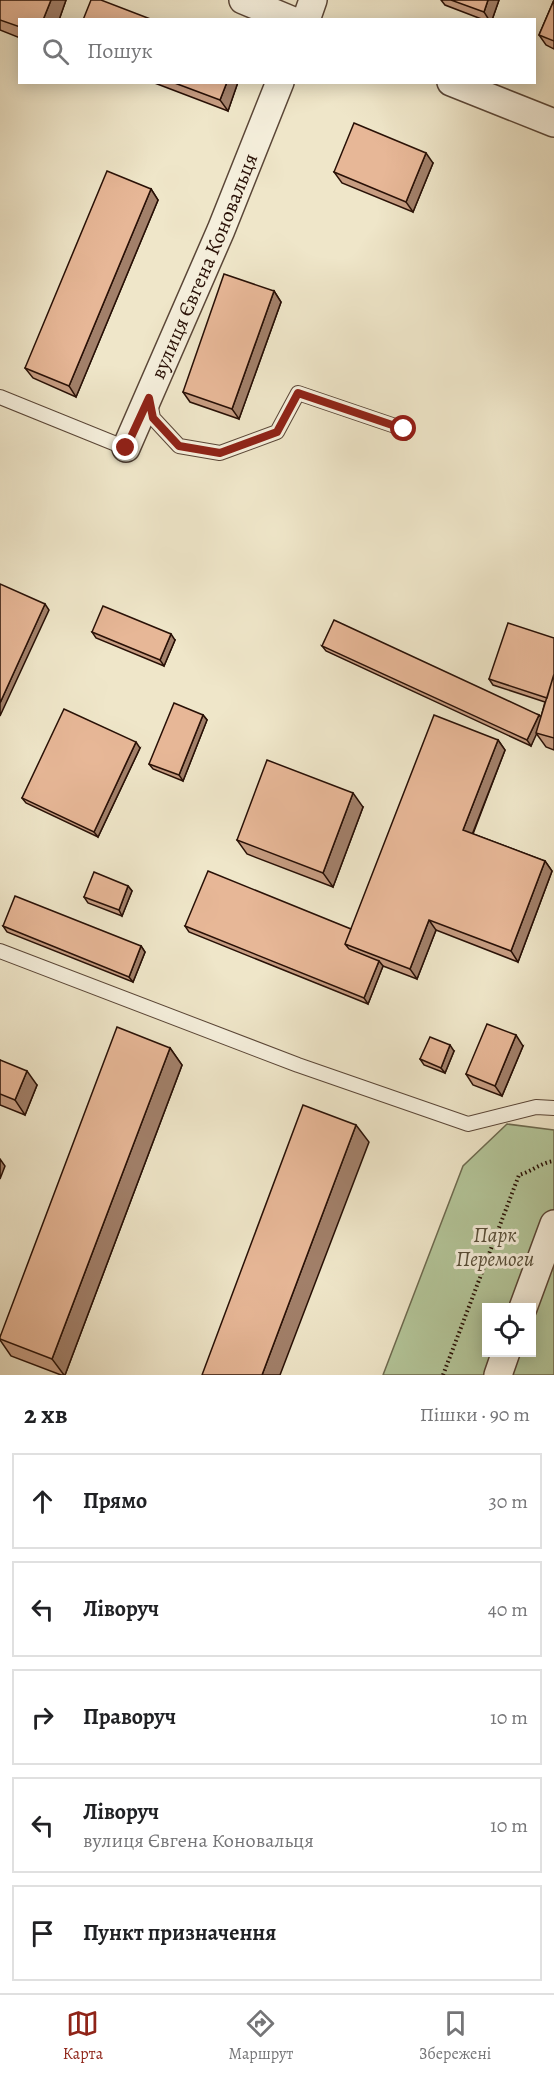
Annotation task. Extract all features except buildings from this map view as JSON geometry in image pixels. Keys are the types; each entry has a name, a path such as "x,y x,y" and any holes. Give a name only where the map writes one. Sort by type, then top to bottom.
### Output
{"street":[{"path":"243,0 286,18"},
{"path":"307,18 314,0"},
{"name":"вулиця Євгена Коновальця","path":"126,448 221,230 279,84"},
{"path":"456,84 554,123"},
{"path":"525,1303 554,1224"},
{"path":"498,1375 505,1357"}],"lane":[{"path":"149,398 153,418 179,446 220,453 277,432 298,393 404,429 405,433"},
{"path":"0,397 126,448"},
{"path":"0,951 298,1065 468,1124 536,1107 554,1108"}],"path":[{"path":"443,1375 519,1175 531,1172 549,1161 554,1161"}],"green space":[{"name":"Парк Перемоги","path":"507,1124 554,1130 554,1375 383,1375 463,1166"}],"route":[{"path":"126,448 149,398 153,418 179,446 220,453 277,432 298,393 404,429"}]}
